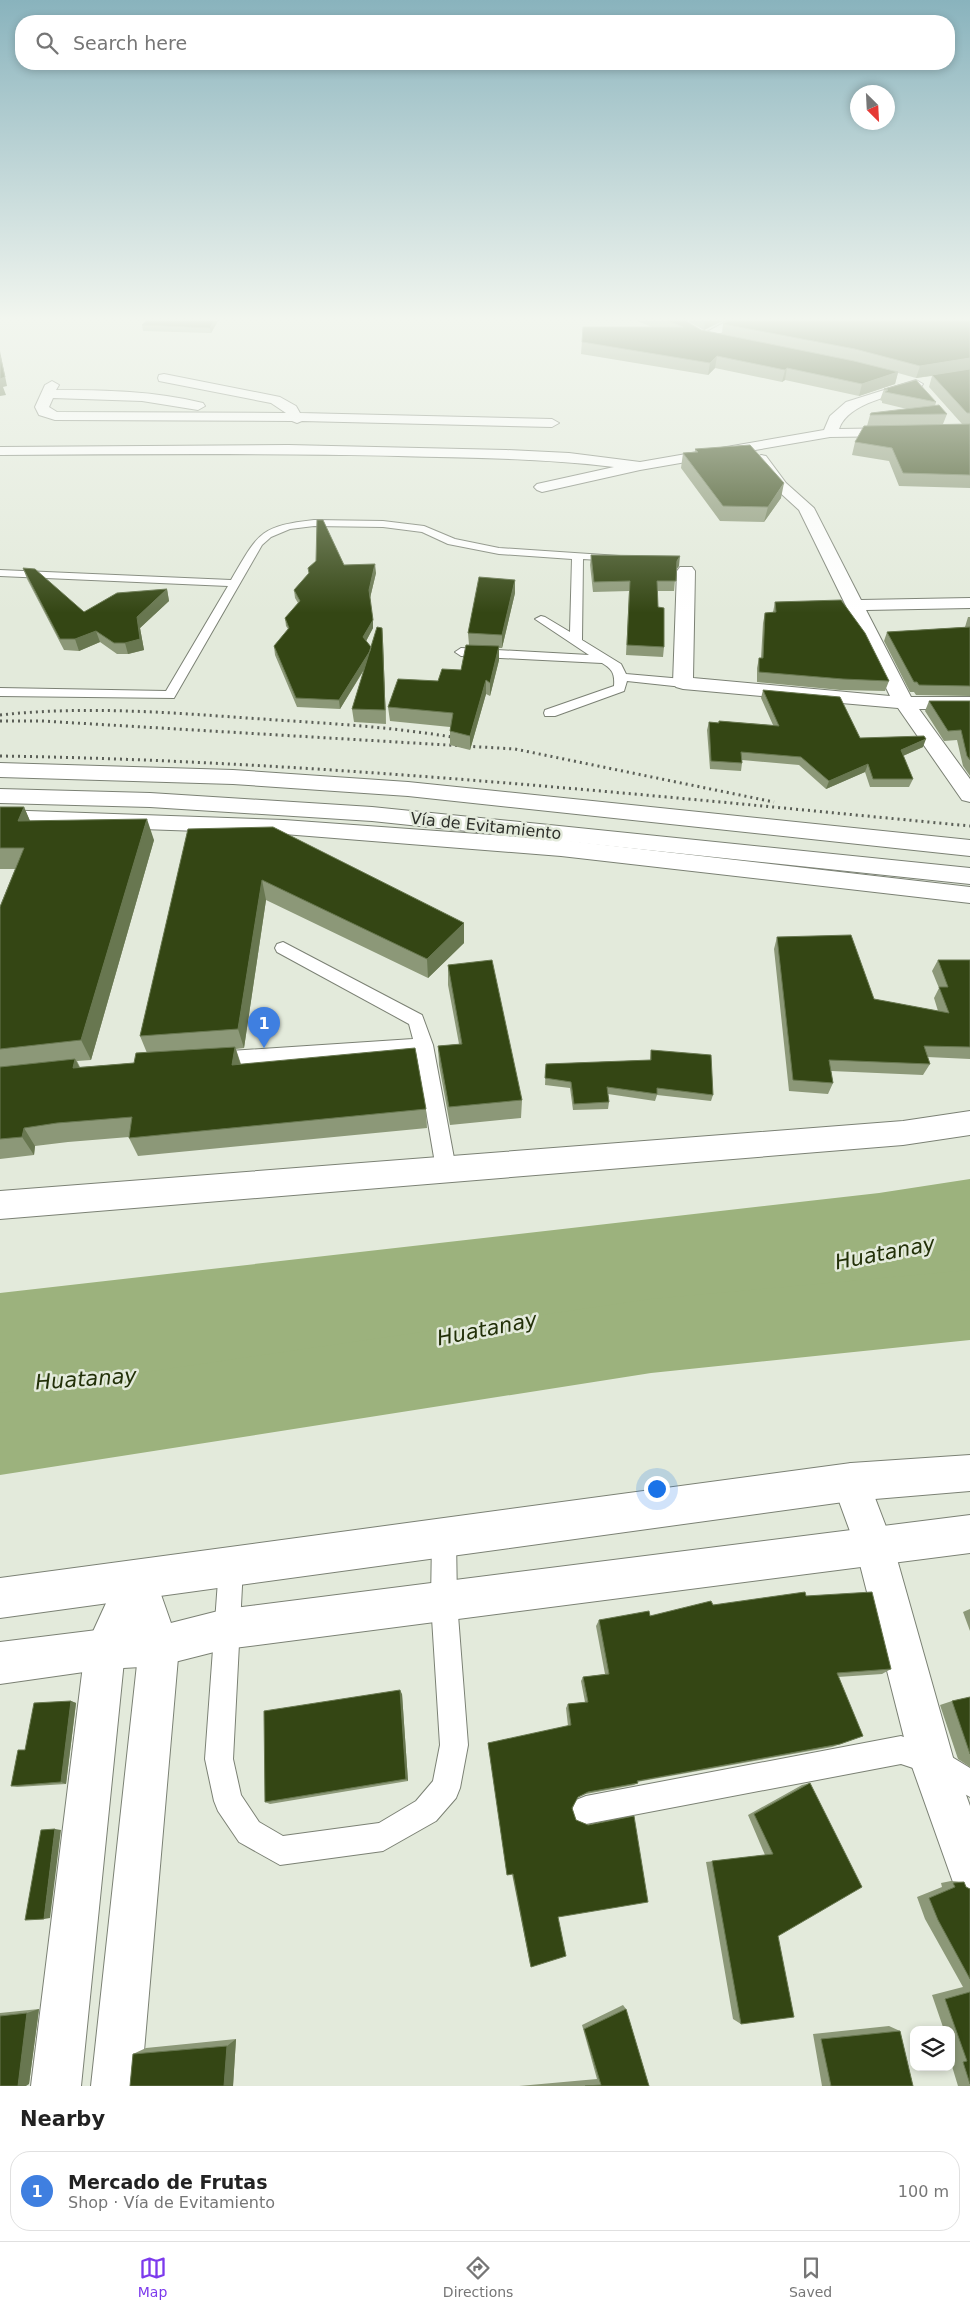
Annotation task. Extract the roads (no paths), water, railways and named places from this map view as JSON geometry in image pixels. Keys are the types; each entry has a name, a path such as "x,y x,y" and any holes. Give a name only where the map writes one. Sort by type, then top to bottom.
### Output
{"main road":[{"path":"241,418 292,434 569,457 640,466"},
{"path":"291,418 292,434"},
{"path":"830,433 836,418"},
{"path":"946,418 964,431"},
{"path":"0,451 292,434 552,422"},
{"path":"542,487 640,466 830,433 964,431"},
{"path":"751,446 781,486 806,508 904,702 970,795"},
{"path":"686,571 683,683 904,702 970,702"},
{"path":"855,605 970,604"},
{"name":"Vía de Evitamiento","path":"0,770 233,777 408,790 970,848"},
{"name":"Vía de Evitamiento","path":"0,796 150,800 372,814 563,841 970,876"},
{"path":"0,817 284,827 563,841 970,895"},
{"path":"0,1205 903,1133 970,1123"},
{"path":"0,1598 444,1539 851,1482 970,1473"},
{"path":"851,1482 874,1545 932,1761 970,1869"},
{"path":"0,1663 105,1649 159,1646 226,1629 970,1534"},
{"path":"116,2086 159,1646 137,1580"},
{"path":"56,2086 105,1649 137,1580"}],"lane":[{"path":"0,692 170,695 258,543 267,535 288,526 314,523 383,524 424,529 452,542 499,551 623,558"},
{"path":"576,641 579,565 577,555"},
{"path":"0,573 234,583"},
{"path":"540,619 617,667 621,677 620,688 550,713"},
{"path":"461,652 604,659"},
{"path":"621,677 683,683"},
{"path":"283,948 416,1020 424,1045 446,1169"},
{"path":"195,1061 424,1045"},
{"path":"231,1567 219,1760 228,1801 249,1832 280,1851 383,1837 426,1811 446,1788 454,1745 444,1602 444,1539"},
{"path":"586,1810 901,1750 932,1761 970,1783"}],"water":[{"name":"Huatanay","path":"970,1179 970,1305 651,1336 0,1434 0,1293 879,1193"}],"waterway":[{"path":"0,1434 651,1336 970,1305"}],"railway":[{"path":"0,715 93,710 154,712 355,726 463,739"},
{"path":"0,721 42,721 515,749 774,802"},
{"path":"0,756 121,759 364,772 485,781 970,826"}],"place":[{"name":"Mercado de Frutas","path":"264,1048"}]}
